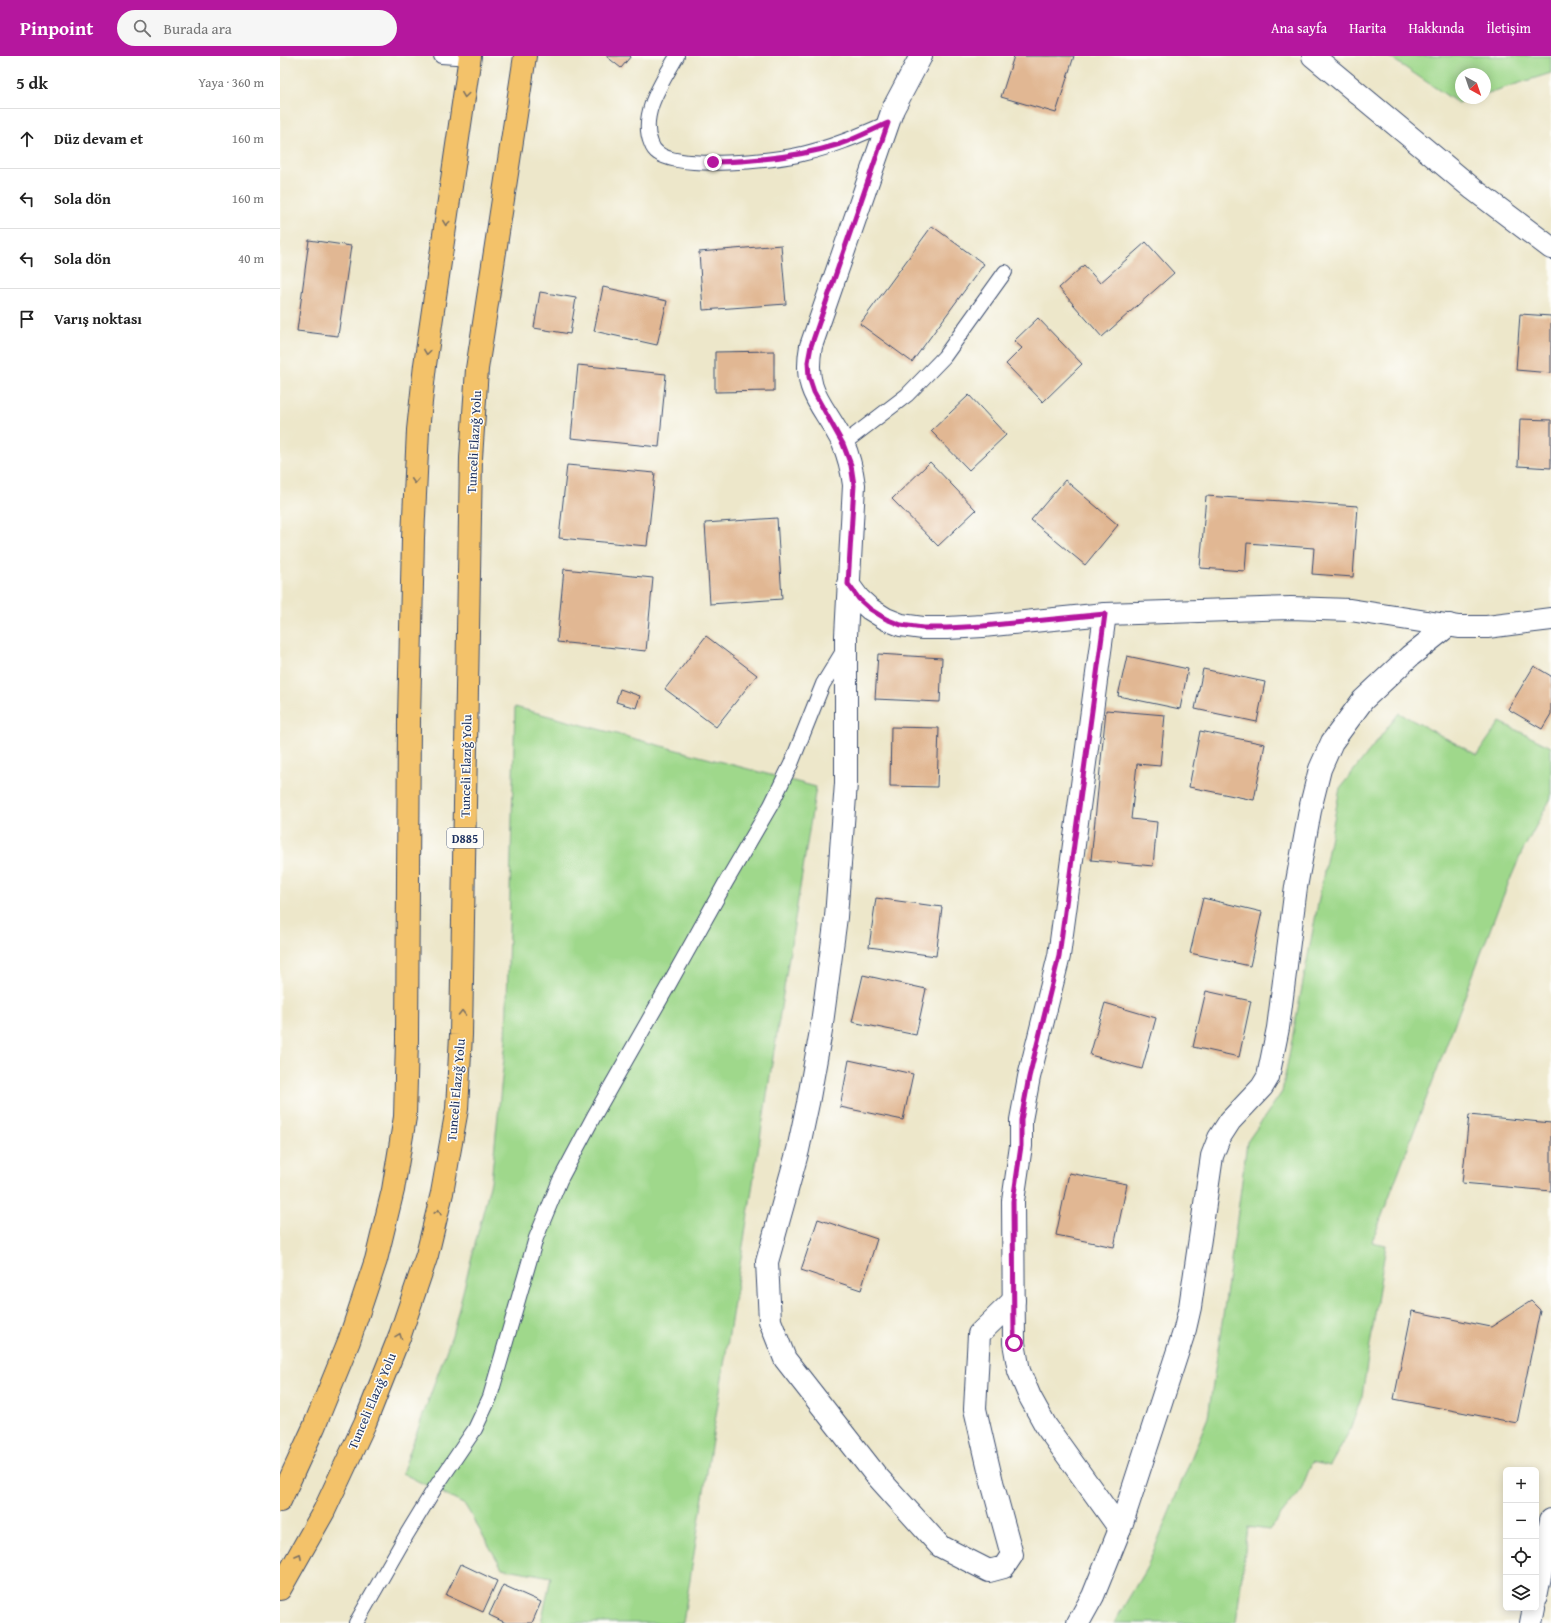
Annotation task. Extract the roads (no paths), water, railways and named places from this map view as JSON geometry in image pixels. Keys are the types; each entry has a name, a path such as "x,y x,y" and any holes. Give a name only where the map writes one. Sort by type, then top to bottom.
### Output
{"main road":[{"name":"Tunceli Elazığ Yolu","path":"280,1590 324,1511 365,1423 400,1335 427,1255 442,1193 457,1109 461,1035 471,458 477,369 525,56"},
{"path":"280,1500 314,1427 349,1341 376,1260 393,1190 405,1117 407,1039 409,719 413,538 418,430 425,365 470,57"}],"street":[{"path":"921,56 893,109 811,346 808,362 809,377 814,392 843,444 851,465 854,485 846,646 846,783 836,917 822,1024 808,1103 796,1157 767,1262 770,1321 785,1359 875,1474 940,1546 989,1571 1004,1567 1012,1555 992,1482 975,1409 979,1334 1014,1300"},
{"path":"1313,56 1473,189 1551,248"},
{"path":"848,584 859,599 870,609 886,619 901,625 923,628 983,626 1105,614 1291,608 1350,610 1449,625 1487,627 1551,619"},
{"path":"1105,614 1059,956 1029,1077 1021,1120 1021,1146 1013,1201 1015,1269 1014,1343 1019,1371 1030,1397 1046,1426 1120,1529"},
{"path":"1078,1623 1093,1596 1120,1529 1187,1322 1212,1156 1219,1138 1230,1121 1262,1087 1268,1077 1272,1063 1278,1028 1296,887 1310,812 1320,769 1332,742 1363,700 1410,656 1449,625"},
{"path":"1539,1582 1551,1520"},
{"path":"1531,1623 1533,1611"}],"lane":[{"path":"441,56 470,57"},
{"path":"677,56 655,94 650,112 648,132 651,144 657,153 665,157 683,161 713,162 758,161 801,155 842,143 888,123"},
{"path":"843,444 907,395 944,357 1005,272"},
{"path":"356,1623 435,1488 475,1429 490,1397 536,1238 563,1173 590,1122 771,805 791,764 823,684 846,646"}]}
